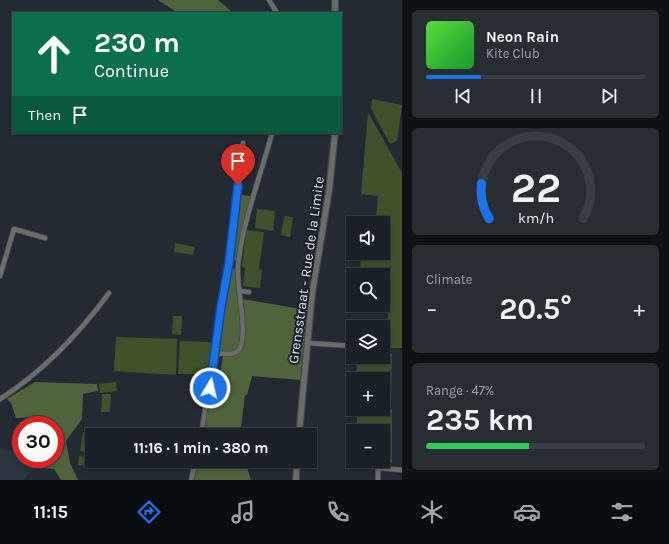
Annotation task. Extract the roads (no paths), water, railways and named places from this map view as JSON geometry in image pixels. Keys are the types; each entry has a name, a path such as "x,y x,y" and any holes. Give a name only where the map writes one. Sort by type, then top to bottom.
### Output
{"street":[{"path":"269,0 276,12"},
{"path":"334,0 336,12"},
{"path":"215,353 233,354 238,352 240,347 242,319 238,264 245,227 272,134"},
{"name":"Grensstraat - Rue de la Limite","path":"300,428 312,294 328,193 335,134"},
{"path":"202,428 229,263 243,143"},
{"path":"0,276 14,229 45,238"},
{"path":"229,263 238,264"},
{"path":"240,291 248,292"},
{"path":"0,399 28,380 63,349 86,324 109,293"},
{"path":"307,343 346,346"},
{"path":"191,480 194,468"},
{"path":"296,480 297,468"},
{"path":"378,480 378,468 402,470"}]}
